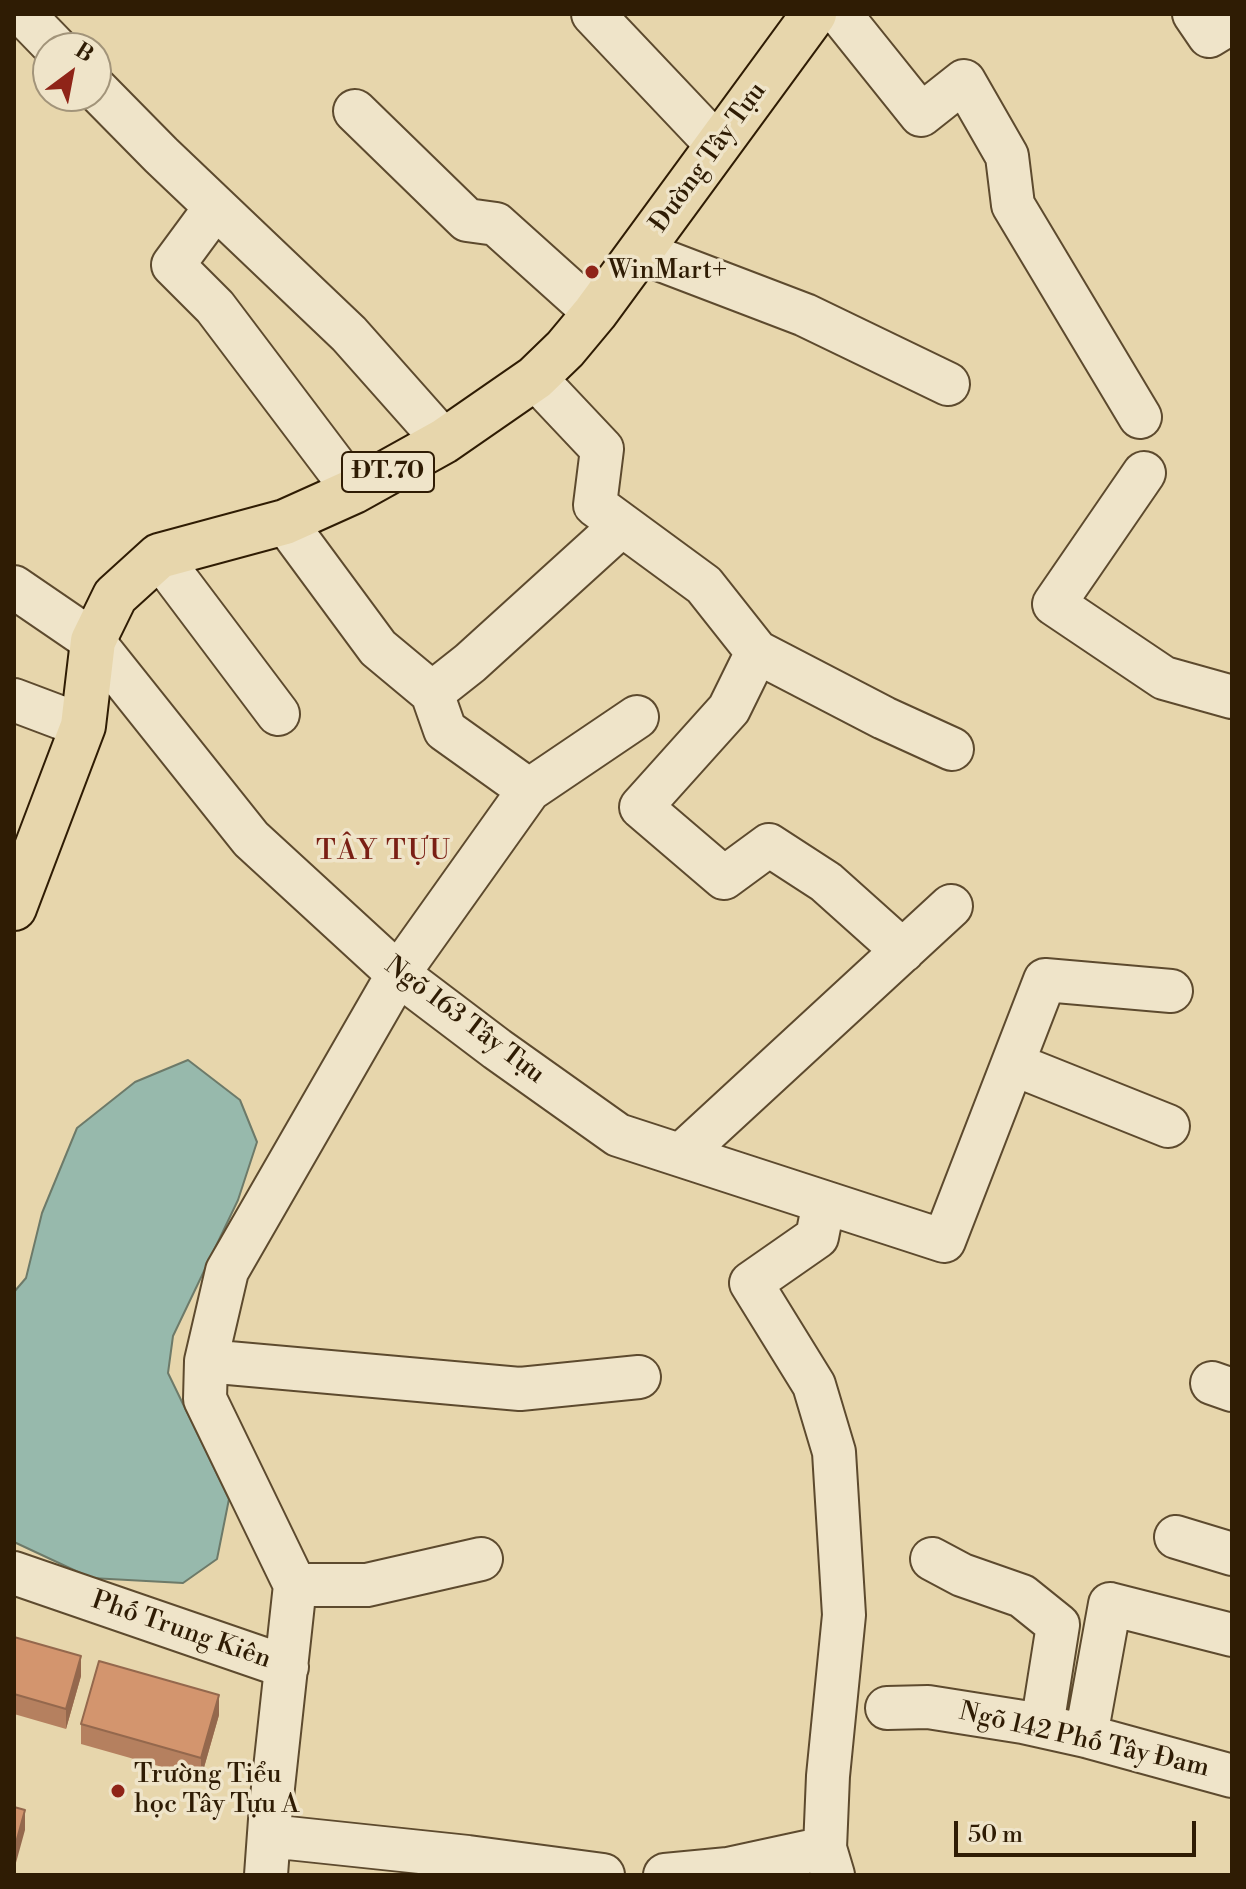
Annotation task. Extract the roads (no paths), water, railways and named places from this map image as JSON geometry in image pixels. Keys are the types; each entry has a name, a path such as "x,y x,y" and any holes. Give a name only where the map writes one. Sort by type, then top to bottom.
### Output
{"main road":[{"name":"Đường Tây Tựu","path":"14,908 83,726 93,641 115,596 159,556 285,522 354,491 444,441 535,378 595,313 814,14"}],"street":[{"path":"23,14 40,32"},
{"path":"593,14 718,146"},
{"path":"840,14 921,115 964,81 1007,156 1013,205 1140,417"},
{"path":"1194,14 1209,36 1232,22"},
{"path":"112,105 215,208 349,334 444,441"},
{"path":"355,111 467,220 496,224 595,313"},
{"path":"215,208 173,265 215,307 354,491"},
{"path":"640,252 805,315 948,384"},
{"path":"535,378 602,449 595,505 704,585 757,652 884,718 952,749"},
{"path":"1144,473 1054,604 1164,678 1232,697"},
{"path":"285,522 378,648 432,693 445,730 529,790"},
{"path":"432,693 470,663 622,525"},
{"path":"159,556 278,714"},
{"name":"Ngõ 163 Tây Tựu","path":"14,587 93,641 251,839 398,974 618,1135 944,1241 1013,1064"},
{"path":"757,652 729,709 641,807 724,878 769,845 826,882 903,951"},
{"path":"14,700 83,726"},
{"path":"287,1667 295,1585 205,1399 206,1361 227,1271 398,974 529,790 637,717"},
{"path":"681,1155 951,906"},
{"path":"1168,1126 1013,1064 1045,980 1171,991"},
{"path":"665,1875 829,1862 828,1776 844,1615 834,1452 814,1385 751,1283 817,1237 824,1202"},
{"path":"206,1361 520,1389 639,1377"},
{"path":"1176,1537 1232,1554"},
{"path":"295,1585 367,1585 481,1559"},
{"path":"932,1559 962,1575 1022,1596 1058,1625 1042,1726"},
{"name":"Phố Trung Kiên","path":"14,1573 287,1667 267,1856"},
{"path":"1086,1736 1110,1604 1232,1635"},
{"name":"Ngõ 142 Phố Tây Đam","path":"887,1708 928,1707 1042,1726 1232,1776"},
{"path":"267,1856 468,1857 603,1875"}],"place":[{"name":"WinMart+","path":"592,272"},
{"name":"Trường Tiểu học Tây Tựu A","path":"118,1791"}],"district":[{"name":"TÂY TỰU","path":"384,852"}]}
